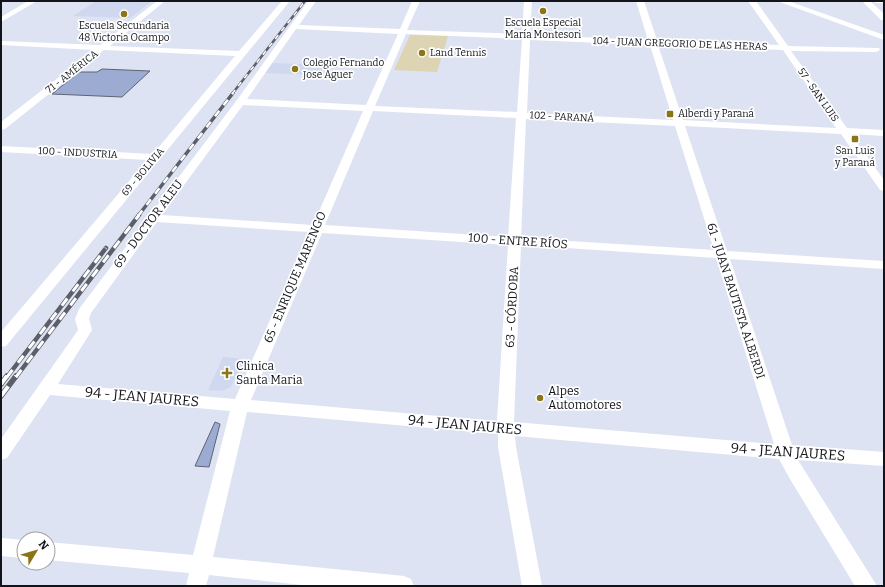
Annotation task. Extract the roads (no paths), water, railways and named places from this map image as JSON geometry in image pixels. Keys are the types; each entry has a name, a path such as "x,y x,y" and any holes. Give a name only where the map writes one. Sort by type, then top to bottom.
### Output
{"street":[{"path":"1,20 34,1"},
{"name":"71 - AMÉRICA","path":"1,127 161,1"},
{"name":"69 - BOLIVIA","path":"1,342 286,1"},
{"name":"69 - DOCTOR ALEU","path":"1,453 85,330 82,319 84,312 240,102 312,1"},
{"name":"65 - ENRIQUE MARENGO","path":"196,586 240,406 416,1"},
{"name":"63 - CÓRDOBA","path":"528,1 516,241 505,411 507,447 532,586"},
{"name":"61 - JUAN BAUTISTA ALBERDI","path":"640,1 785,452 796,474 867,586"},
{"name":"57 - SAN LUIS","path":"752,1 842,131 882,184"},
{"path":"781,1 884,39 878,44 876,50 884,54"},
{"path":"866,1 884,18"},
{"path":"876,1 884,1"},
{"name":"104 - JUAN GREGORIO DE LAS HERAS","path":"292,27 785,48 876,50"},
{"path":"1,43 241,54"},
{"name":"102 - PARANÁ","path":"240,102 884,133"},
{"name":"100 - INDUSTRIA","path":"1,149 155,157"},
{"name":"100 - ENTRE RÍOS","path":"153,218 884,265"},
{"name":"94 - JEAN JAURES","path":"46,389 785,452 884,459"},
{"path":"1,547 16,548"},
{"path":"56,552 404,586"}],"railway":[{"path":"232,94 305,1"},
{"path":"138,216 233,93"},
{"path":"16,377 139,215"},
{"path":"7,377 106,248"},
{"path":"1,384 7,376"},
{"path":"1,396 16,376"}],"place":[{"name":"Escuela Especial María Montesori","path":"543,11"},
{"name":"Escuela Secundaria 48 Victoria Ocampo","path":"124,14"},
{"name":"Land Tennis","path":"422,53"},
{"name":"Colegio Fernando Jose Aguer","path":"295,69"},
{"name":"Alberdi y Paraná","path":"670,114"},
{"name":"San Luis y Paraná","path":"855,139"},
{"name":"Clinica Santa Maria","path":"227,373"},
{"name":"Alpes Automotores","path":"540,398"}]}
